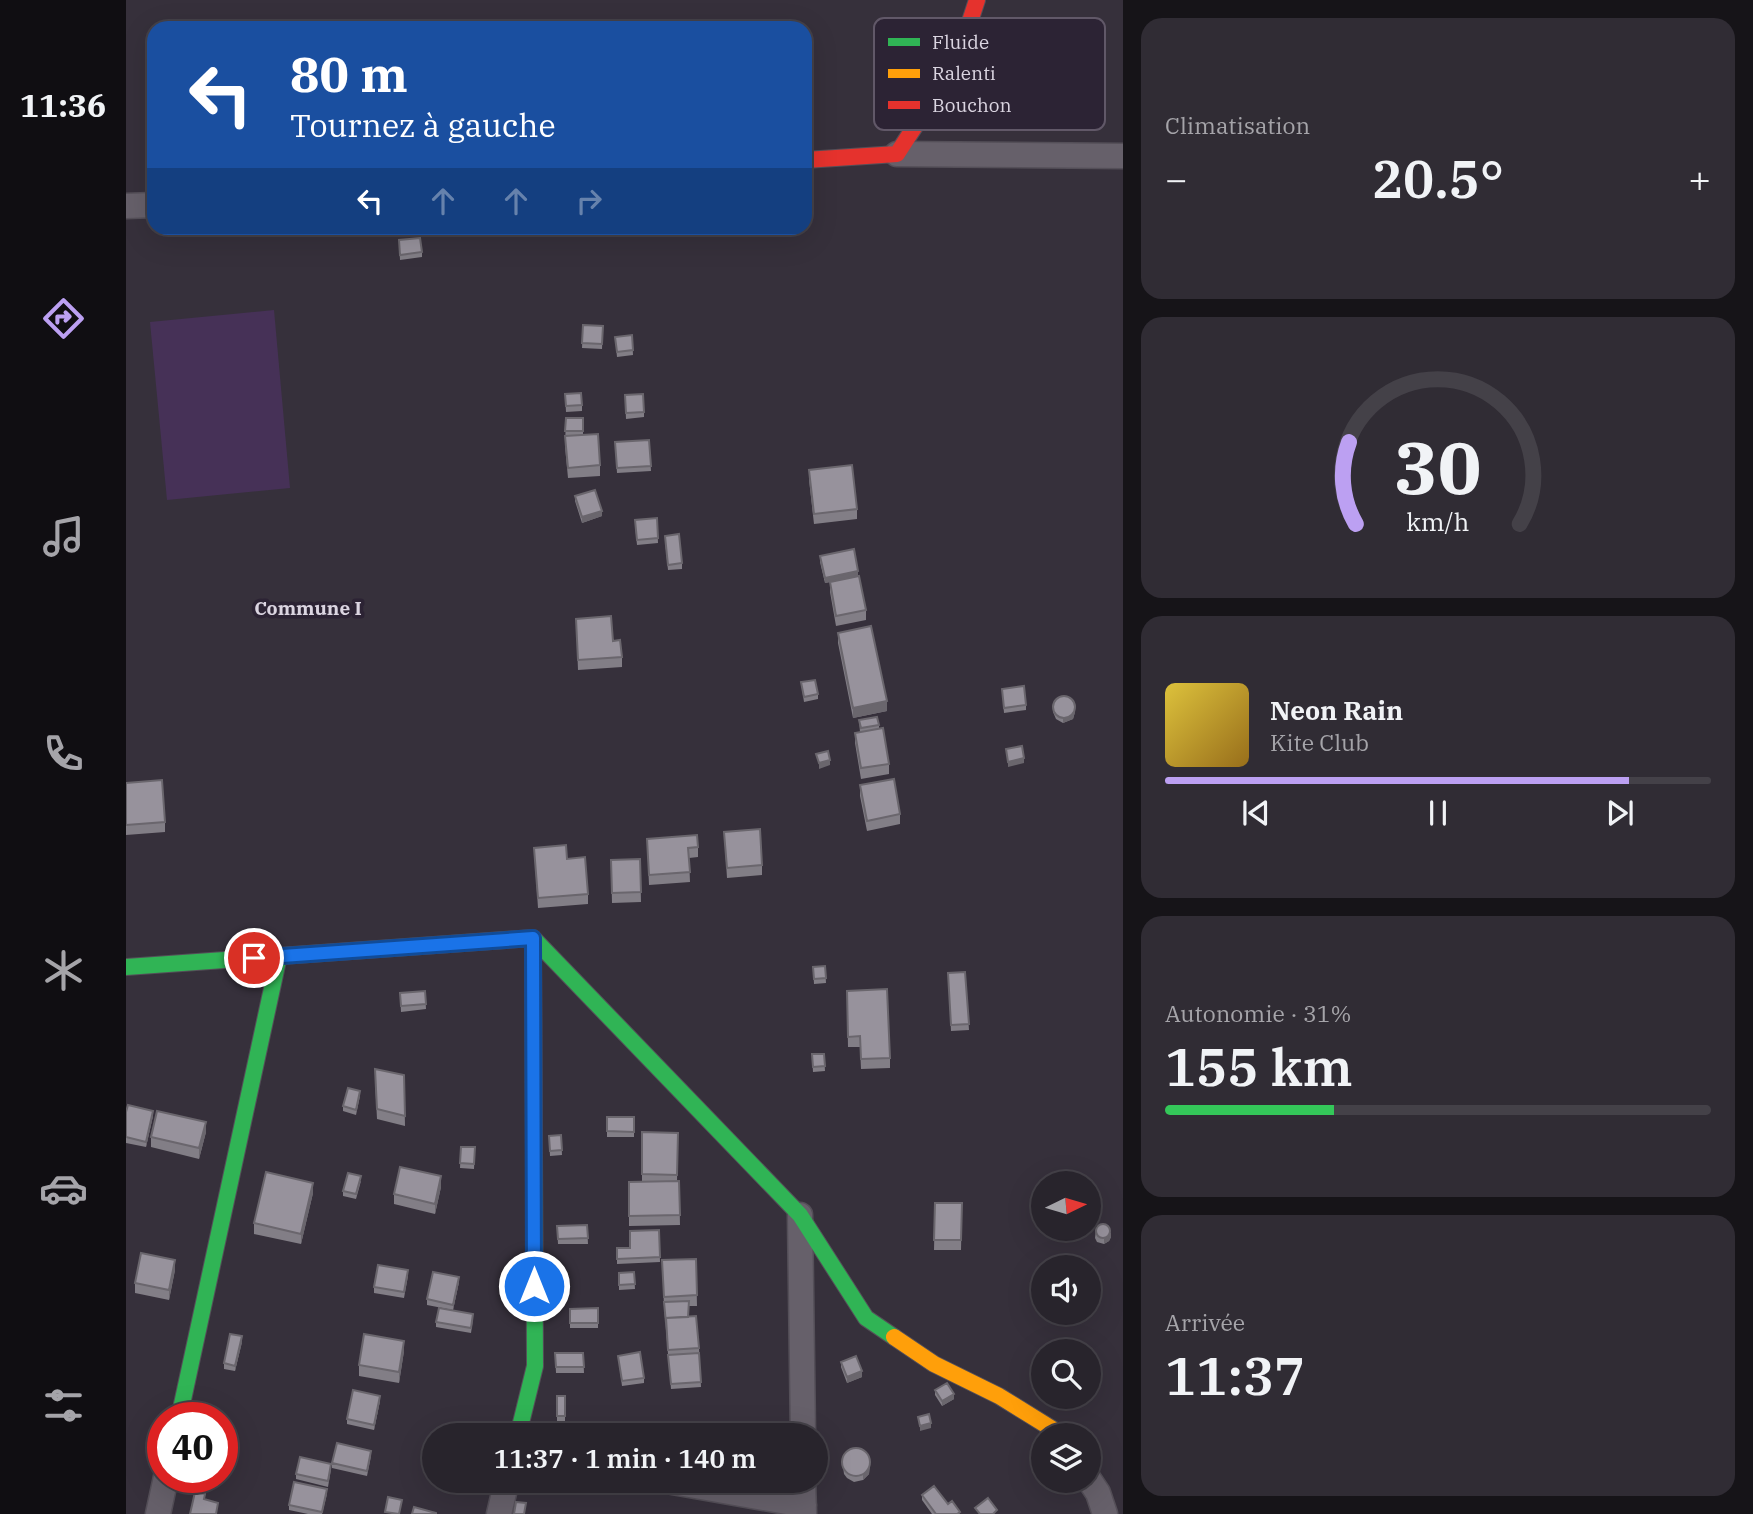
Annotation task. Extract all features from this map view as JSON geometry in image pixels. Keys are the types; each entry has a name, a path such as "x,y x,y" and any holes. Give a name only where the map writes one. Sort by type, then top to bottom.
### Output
{"street":[{"path":"971,18 977,0"},
{"path":"897,154 912,130"},
{"path":"812,160 897,154 1123,156"},
{"path":"126,206 147,205"},
{"path":"126,967 533,938"},
{"path":"533,938 800,1215 866,1318 934,1364 999,1396 1043,1423"},
{"path":"521,1423 535,1366 533,938"},
{"path":"182,1402 279,956"},
{"path":"800,1215 803,1423"},
{"path":"158,1514 163,1493"},
{"path":"499,1514 504,1493"},
{"path":"723,1493 804,1510"},
{"path":"1098,1493 1105,1514"}],"shaded area":[{"path":"274,310 290,488 167,500 150,322"}],"building":[{"path":"420,238 422,252 400,255 399,240"},
{"path":"583,325 603,326 602,344 582,343"},
{"path":"632,335 633,350 617,352 615,337"},
{"path":"581,393 582,405 566,406 565,394"},
{"path":"643,394 644,412 626,413 625,395"},
{"path":"566,418 583,418 583,431 565,431"},
{"path":"598,434 600,465 568,468 565,436"},
{"path":"649,440 651,466 617,468 615,442"},
{"path":"852,465 857,509 814,514 809,470"},
{"path":"595,490 602,511 582,517 575,496"},
{"path":"657,518 658,538 637,540 635,520"},
{"path":"679,534 682,563 668,565 665,536"},
{"path":"854,549 858,571 825,578 820,556"},
{"path":"859,576 866,610 836,616 830,582"},
{"path":"611,616 613,641 620,640 622,657 578,660 576,619"},
{"path":"871,626 887,701 853,708 838,633"},
{"path":"815,680 818,694 804,697 801,682"},
{"path":"1024,686 1026,705 1004,708 1002,689"},
{"path":"1064,696 1074,703 1075,707 1068,717 1064,718 1054,711 1053,707 1060,697"},
{"path":"877,717 879,725 861,728 859,720"},
{"path":"883,728 889,764 861,768 855,733"},
{"path":"1022,746 1024,758 1008,762 1006,749"},
{"path":"828,751 830,760 819,763 816,754"},
{"path":"894,779 900,814 867,821 860,785"},
{"path":"162,780 165,822 126,825 126,783"},
{"path":"760,829 762,865 727,868 724,832"},
{"path":"697,835 698,847 688,848 690,872 649,875 647,839"},
{"path":"566,845 567,859 585,857 588,894 538,898 534,848"},
{"path":"640,859 641,892 612,893 611,860"},
{"path":"825,966 826,978 814,979 813,967"},
{"path":"965,972 969,1024 951,1025 948,973"},
{"path":"887,989 890,1058 861,1059 860,1036 848,1037 847,991"},
{"path":"425,991 426,1004 401,1006 400,993"},
{"path":"812,1054 824,1054 825,1066 813,1067"},
{"path":"375,1069 404,1075 405,1116 377,1109"},
{"path":"348,1088 360,1091 356,1110 343,1106"},
{"path":"128,1105 153,1111 146,1142 126,1137"},
{"path":"157,1111 206,1122 199,1148 151,1137"},
{"path":"607,1117 634,1117 634,1132 607,1131"},
{"path":"642,1132 678,1133 677,1175 642,1174"},
{"path":"561,1135 562,1150 550,1151 549,1136"},
{"path":"461,1147 475,1147 474,1164 460,1163"},
{"path":"400,1167 441,1176 435,1204 394,1194"},
{"path":"266,1172 313,1183 301,1234 254,1223"},
{"path":"348,1173 361,1176 356,1194 343,1191"},
{"path":"679,1181 680,1215 629,1216 629,1182"},
{"path":"935,1203 962,1203 961,1240 934,1240"},
{"path":"1101,1224 1110,1228 1110,1234 1101,1238"},
{"path":"587,1225 588,1238 558,1239 557,1226"},
{"path":"659,1230 660,1257 617,1259 617,1248 630,1248 630,1231"},
{"path":"141,1253 175,1260 169,1290 135,1283"},
{"path":"696,1259 697,1295 664,1297 662,1260"},
{"path":"378,1265 408,1270 404,1292 374,1287"},
{"path":"433,1272 459,1277 453,1305 427,1299"},
{"path":"634,1272 635,1284 619,1285 619,1273"},
{"path":"689,1301 688,1317 666,1318 666,1323 664,1302"},
{"path":"439,1308 473,1314 471,1328 436,1322"},
{"path":"598,1308 598,1323 570,1323 570,1309"},
{"path":"696,1316 699,1348 668,1350 666,1318"},
{"path":"230,1334 242,1336 235,1366 224,1363"},
{"path":"364,1334 404,1341 399,1372 359,1365"},
{"path":"640,1352 644,1378 622,1381 618,1356"},
{"path":"555,1353 583,1353 584,1367 556,1367"},
{"path":"699,1353 701,1382 671,1384 668,1355"},
{"path":"856,1356 862,1371 847,1377 841,1362"},
{"path":"947,1383 954,1394 942,1401 935,1390"},
{"path":"353,1390 380,1396 374,1425 347,1419"},
{"path":"557,1396 565,1396 565,1416 557,1416"},
{"path":"929,1414 931,1423 920,1426 918,1417"},
{"path":"337,1443 371,1451 367,1471 332,1463"},
{"path":"856,1448 866,1452 870,1462 866,1472 856,1476 846,1472 842,1462 846,1452"},
{"path":"300,1457 331,1464 328,1481 296,1474"},
{"path":"294,1482 327,1489 322,1512 289,1505"},
{"path":"934,1486 948,1504 952,1501 960,1512 936,1514 922,1495"},
{"path":"195,1493 205,1494 204,1499 218,1503 216,1514 190,1514"},
{"path":"388,1497 402,1500 399,1514 385,1512"},
{"path":"988,1498 997,1510 993,1514 980,1514 975,1508"},
{"path":"516,1502 526,1503 524,1514 514,1514"},
{"path":"414,1507 436,1513 436,1514 412,1514"}],"traffic: fast":[{"path":"126,967 533,938 800,1215 866,1318 894,1337"},
{"path":"521,1423 535,1366 533,938"},
{"path":"182,1402 279,956"}],"traffic: slow":[{"path":"894,1337 934,1364 999,1396 1043,1423"}],"traffic: jam":[{"path":"971,18 977,0"},
{"path":"812,160 897,154 912,130"}],"district":[{"name":"Commune I","path":"308,608"}],"route":[{"path":"254,958 533,938 534,1286"}]}
